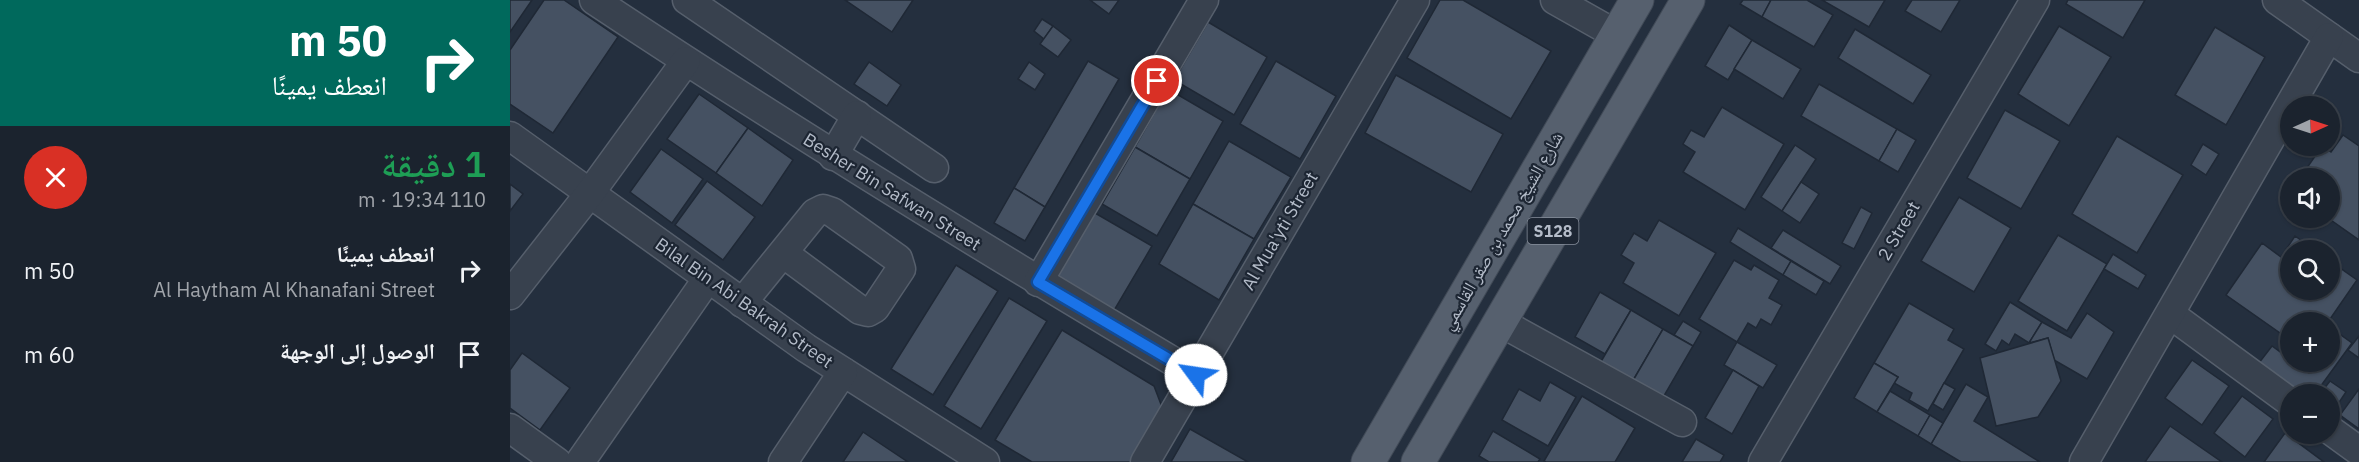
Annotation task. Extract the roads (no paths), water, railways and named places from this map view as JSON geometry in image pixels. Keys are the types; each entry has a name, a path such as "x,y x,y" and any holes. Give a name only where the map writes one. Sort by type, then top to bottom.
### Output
{"main road":[{"name":"شارع الشيخ محمد بن صقر القاسمي","path":"1368,462 1637,0"},
{"name":"S128","path":"1418,462 1688,0"},
{"path":"1403,462 1452,360 1448,348 1437,342"}],"street":[{"name":"Besher Bin Safwan Street","path":"594,0 833,156 1038,282 1196,375"},
{"path":"687,0 934,168"},
{"path":"1038,282 1204,0"},
{"name":"Al Mua'yti Street","path":"1145,462 1415,0"},
{"path":"1555,0 1617,35"},
{"name":"2 Street","path":"1767,461 2035,0"},
{"path":"2277,0 2359,58"},
{"path":"2084,462 2329,37"},
{"path":"510,295 590,193 686,61"},
{"path":"833,156 857,115"},
{"name":"Bilal Bin Abi Bakrah Street","path":"510,136 742,303 843,372 985,462"},
{"path":"742,303 783,253"},
{"path":"580,462 708,278"},
{"path":"2169,314 2280,395"},
{"path":"1500,322 1682,422"},
{"path":"783,462 843,372"},
{"path":"510,428 557,462"},
{"path":"2340,437 2359,451"}]}
